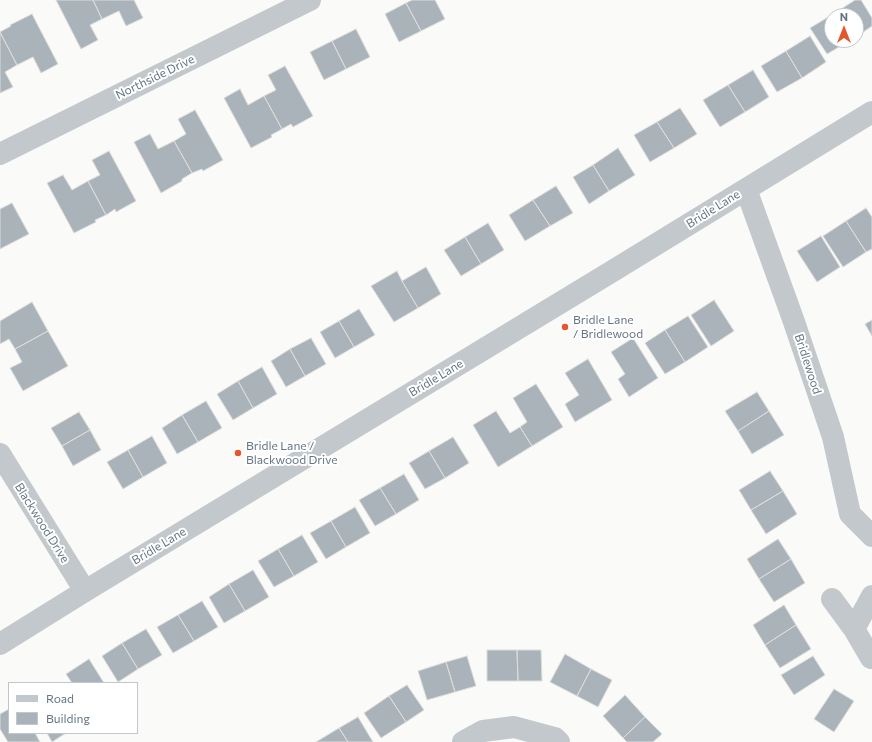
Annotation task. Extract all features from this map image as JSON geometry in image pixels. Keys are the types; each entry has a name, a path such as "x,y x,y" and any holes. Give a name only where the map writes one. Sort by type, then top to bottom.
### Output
{"street":[{"name":"Northside Drive","path":"0,154 310,0"},
{"name":"Bridle Lane","path":"0,644 84,591 872,112"},
{"name":"Bridlewood","path":"746,189 793,319 832,437 850,514 872,536"},
{"name":"Blackwood Drive","path":"0,454 84,591"},
{"path":"854,629 872,596"},
{"path":"832,599 854,629 872,658"},
{"path":"463,742 483,731 514,727 555,738 559,742"}],"building":[{"path":"56,0 93,0 102,19 90,25 98,40 81,49"},
{"path":"93,0 134,0 143,18 126,26 119,11 102,19"},
{"path":"412,0 435,0 445,19 421,31 406,3"},
{"path":"855,0 861,0 872,18 872,26 864,32 864,8 843,8"},
{"path":"406,3 421,31 399,42 385,14"},
{"path":"32,14 58,64 41,73 33,57 17,65 0,32"},
{"path":"824,20 824,48 837,48 827,54 810,28"},
{"path":"356,29 370,57 346,69 332,41"},
{"path":"0,32 17,65 5,72 13,87 0,93"},
{"path":"810,36 826,62 802,78 786,51"},
{"path":"332,41 346,69 324,80 310,52"},
{"path":"786,51 802,78 777,92 761,66"},
{"path":"285,66 313,116 293,127 291,124 282,129 264,96 276,90 268,75"},
{"path":"753,70 769,97 745,112 728,85"},
{"path":"728,85 745,112 720,127 703,100"},
{"path":"240,89 248,105 264,96 282,129 271,135 272,137 251,148 224,98"},
{"path":"680,108 697,134 674,148 657,122"},
{"path":"195,110 223,160 203,171 202,169 192,173 174,141 186,134 178,119"},
{"path":"657,122 674,148 650,162 634,135"},
{"path":"150,134 158,149 174,141 192,173 182,179 182,181 161,193 134,142"},
{"path":"618,148 635,175 609,191 593,165"},
{"path":"109,151 136,201 116,212 115,209 106,215 88,181 100,175 92,160"},
{"path":"593,165 609,191 589,204 573,177"},
{"path":"63,175 72,190 88,181 106,215 74,233 47,183"},
{"path":"556,186 573,213 550,226 533,200"},
{"path":"533,200 550,226 525,241 509,215"},
{"path":"12,203 29,234 0,249 0,209"},
{"path":"866,208 872,217 872,249 866,252 846,221"},
{"path":"846,221 866,252 843,267 823,236"},
{"path":"488,223 504,250 481,264 465,237"},
{"path":"821,236 840,267 817,282 797,251"},
{"path":"465,237 481,264 461,276 444,250"},
{"path":"426,267 441,294 418,308 402,281"},
{"path":"397,271 418,308 394,322 371,286"},
{"path":"714,300 734,331 711,346 691,315"},
{"path":"32,302 48,331 15,349 9,339 0,344 0,321"},
{"path":"359,309 375,335 354,347 339,321"},
{"path":"688,316 708,347 685,362 665,330"},
{"path":"872,320 872,336 865,324"},
{"path":"339,321 354,347 335,358 320,332"},
{"path":"665,330 685,362 665,374 645,343"},
{"path":"48,331 68,366 23,391 10,368 22,362 15,349"},
{"path":"311,338 326,364 305,376 290,349"},
{"path":"633,338 658,378 629,397 618,379 625,374 611,352"},
{"path":"290,349 305,376 286,387 271,361"},
{"path":"588,359 612,400 575,422 565,404 579,395 565,373"},
{"path":"262,367 277,394 253,408 238,381"},
{"path":"238,381 253,408 233,420 217,394"},
{"path":"536,384 563,427 532,446 520,427 527,422 513,398"},
{"path":"757,392 769,411 738,431 725,411"},
{"path":"206,401 222,428 198,442 182,415"},
{"path":"496,411 510,433 520,427 532,446 498,467 473,425"},
{"path":"769,411 784,435 752,454 738,431"},
{"path":"79,412 90,430 62,446 51,428"},
{"path":"182,415 198,442 177,454 162,428"},
{"path":"90,430 101,450 73,466 62,446"},
{"path":"152,436 167,463 143,477 128,450"},
{"path":"453,437 469,463 445,478 429,451"},
{"path":"128,450 143,477 123,489 107,462"},
{"path":"429,451 445,478 425,489 409,463"},
{"path":"770,471 783,491 751,510 739,490"},
{"path":"404,474 419,500 396,514 380,488"},
{"path":"380,488 396,514 375,526 359,500"},
{"path":"783,491 797,514 766,534 751,510"},
{"path":"355,507 370,533 346,547 331,521"},
{"path":"331,521 346,547 326,559 310,533"},
{"path":"302,535 318,562 294,576 278,549"},
{"path":"778,539 791,559 759,579 747,559"},
{"path":"278,549 294,576 274,587 258,561"},
{"path":"791,559 805,583 774,602 759,579"},
{"path":"253,570 269,597 245,611 229,584"},
{"path":"229,584 245,611 224,623 209,597"},
{"path":"202,601 218,627 194,641 178,615"},
{"path":"784,605 796,625 765,645 753,625"},
{"path":"178,615 194,641 173,653 157,627"},
{"path":"796,625 811,649 780,668 765,645"},
{"path":"146,629 162,655 138,669 122,643"},
{"path":"122,643 138,669 118,682 102,656"},
{"path":"487,650 517,650 518,681 487,681"},
{"path":"517,650 541,650 542,681 518,681"},
{"path":"565,654 591,669 577,696 550,682"},
{"path":"467,656 476,686 455,692 446,662"},
{"path":"813,656 825,675 794,695 781,675"},
{"path":"89,659 103,682 71,682 66,674"},
{"path":"446,662 455,692 427,700 418,671"},
{"path":"591,669 612,680 598,707 577,696"},
{"path":"407,685 424,710 406,722 389,696"},
{"path":"834,689 854,701 834,732 814,719"},
{"path":"625,695 645,717 623,738 603,716"},
{"path":"389,696 406,722 381,738 364,713"},
{"path":"8,710 8,734 36,734 40,742 8,742 0,729 0,714"},
{"path":"358,717 373,742 348,742 339,728"},
{"path":"645,717 662,734 653,742 627,742 623,738"},
{"path":"339,728 348,742 316,742"},
{"path":"48,734 64,734 52,742"}],"place":[{"name":"Bridle Lane / Bridlewood","path":"565,327"},
{"name":"Bridle Lane / Blackwood Drive","path":"238,453"}]}
